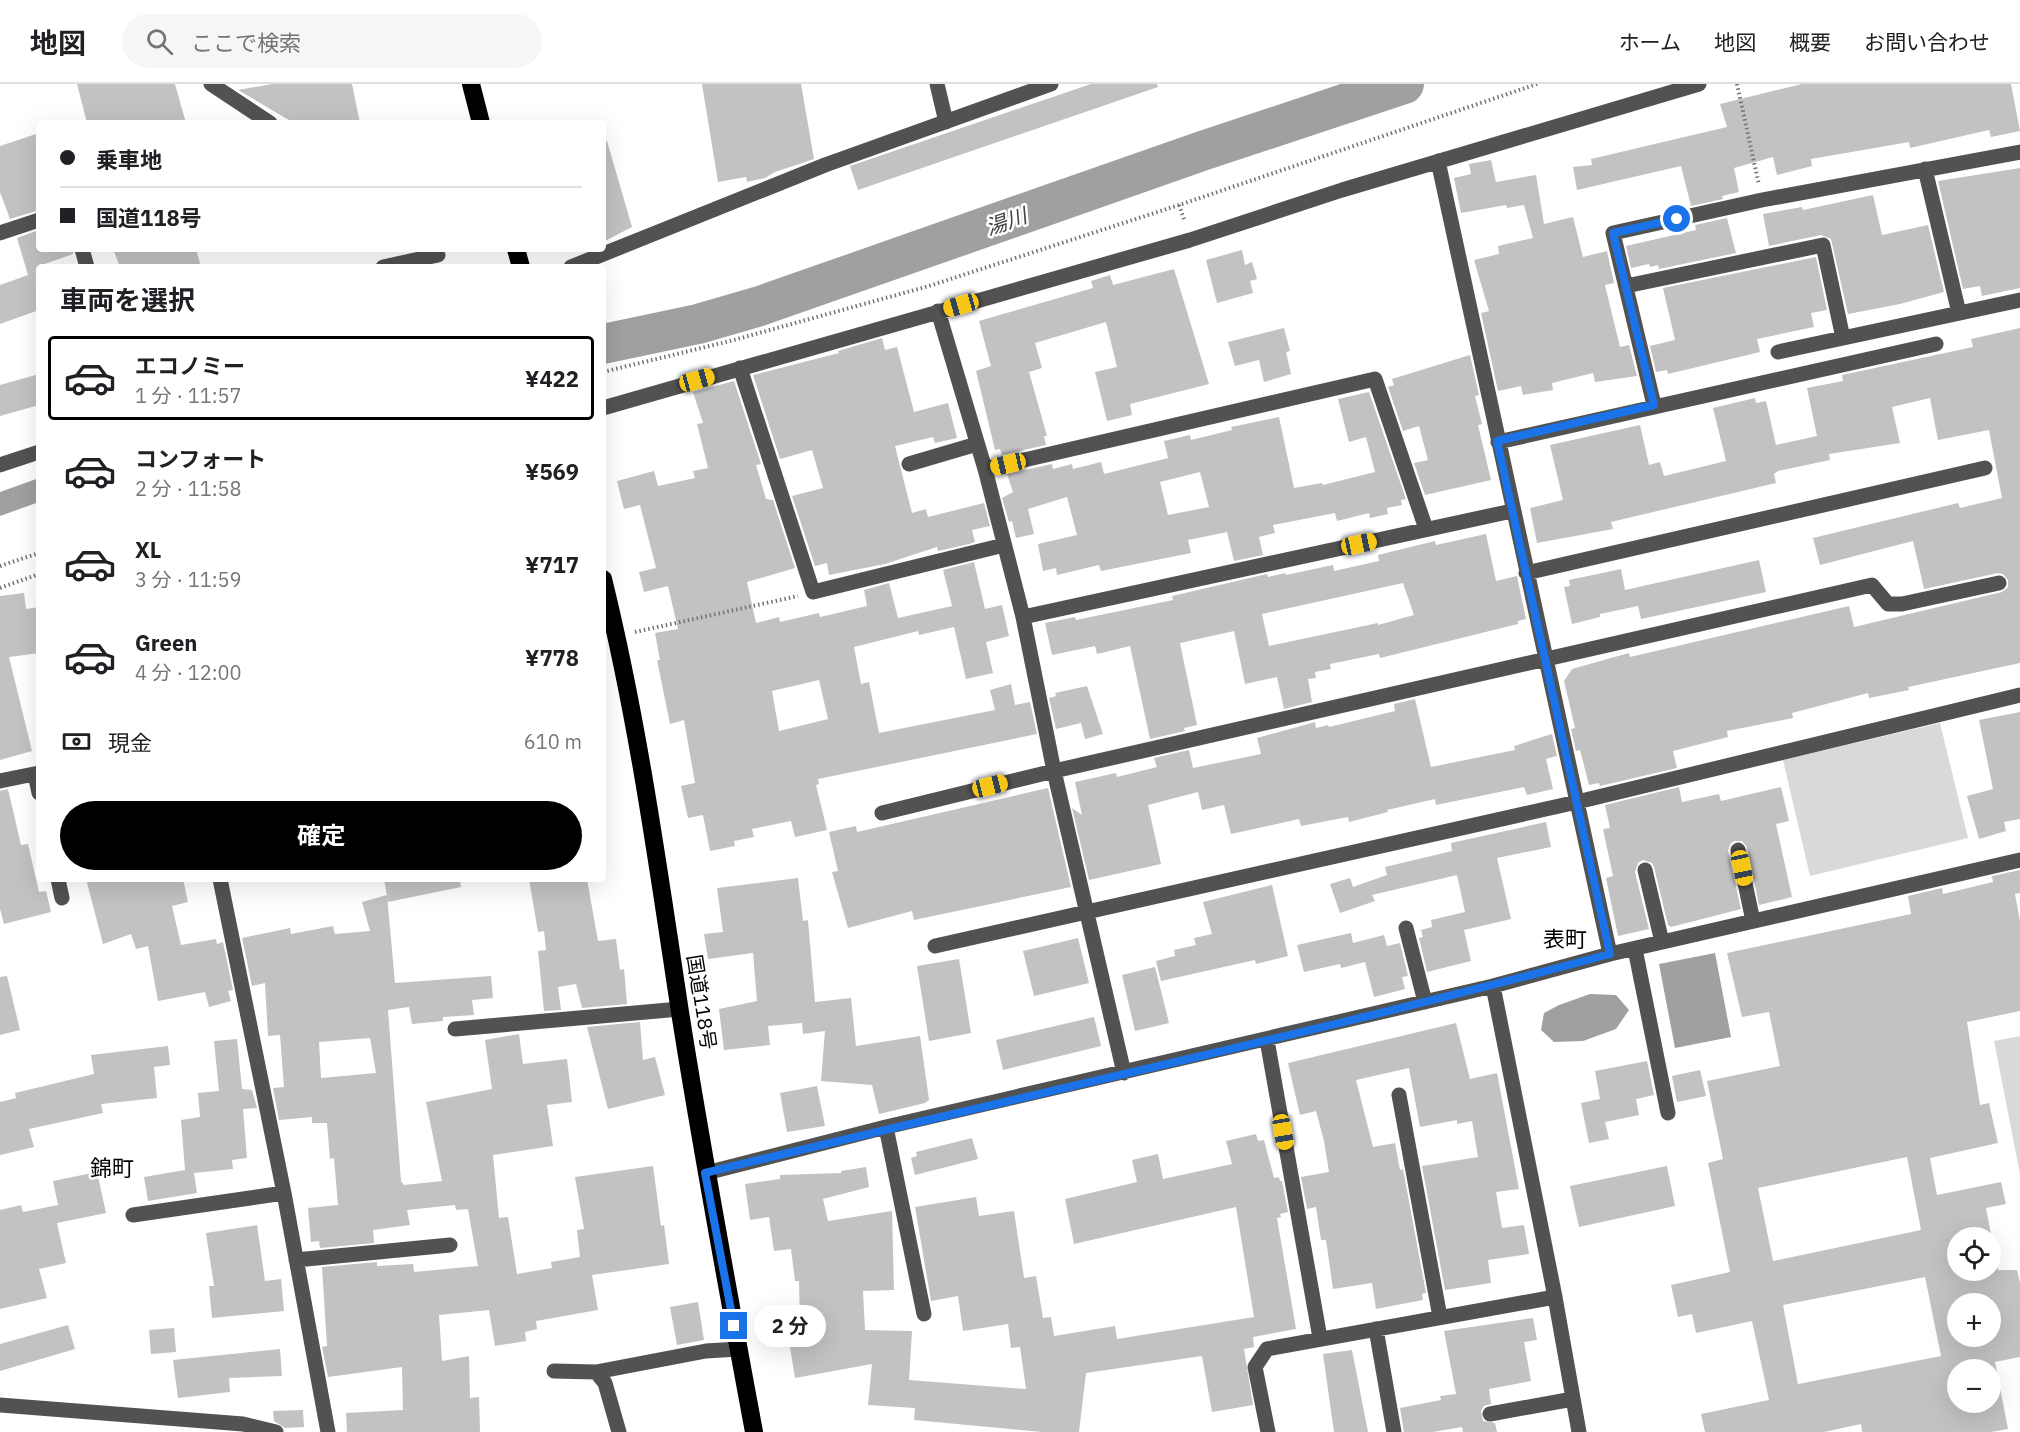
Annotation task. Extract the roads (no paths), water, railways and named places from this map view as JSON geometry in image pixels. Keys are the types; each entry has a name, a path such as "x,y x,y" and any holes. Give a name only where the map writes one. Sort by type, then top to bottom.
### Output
{"highway":[{"path":"471,84 480,120"},
{"name":"国道118号","path":"606,604 610,638 659,869 705,1173 754,1432"}],"street":[{"path":"211,84 265,120"},
{"path":"937,84 946,122"},
{"path":"578,264 825,165 1050,84"},
{"path":"606,407 1190,240 1438,161 1699,84"},
{"path":"1654,405 1613,233 1762,200 2020,152"},
{"path":"1438,161 1512,511 1547,658 1610,954"},
{"path":"1925,170 1959,313"},
{"path":"0,233 36,221"},
{"path":"1626,285 1823,245 1843,338"},
{"path":"400,264 440,257"},
{"path":"1778,352 2020,300"},
{"path":"938,311 985,469 1023,617 1054,771 1089,911 1124,1073"},
{"path":"1497,441 1936,344"},
{"path":"740,368 813,592 1004,545"},
{"path":"985,469 1375,379 1426,530"},
{"path":"909,464 977,444"},
{"path":"0,465 36,453"},
{"path":"1526,573 1985,468"},
{"path":"1023,617 1512,511"},
{"path":"882,813 1054,771 1872,585 1888,603 1902,604 1999,583"},
{"path":"935,946 1577,802 2020,695"},
{"path":"0,781 36,774"},
{"path":"1738,850 1753,921"},
{"path":"705,1173 886,1127 1494,986 1610,954 2020,860"},
{"path":"1645,870 1662,942"},
{"path":"59,882 63,898"},
{"path":"221,882 284,1193 328,1432"},
{"path":"1406,928 1425,1002"},
{"path":"1635,949 1668,1113"},
{"path":"1494,986 1579,1432"},
{"path":"455,1029 680,1009"},
{"path":"1267,1040 1320,1338"},
{"path":"1399,1095 1440,1317"},
{"path":"886,1127 924,1314"},
{"path":"133,1215 284,1193"},
{"path":"296,1260 450,1245"},
{"path":"1268,1432 1256,1367 1267,1349 1555,1297"},
{"path":"1376,1329 1394,1432"},
{"path":"554,1371 596,1372 695,1353 738,1349"},
{"path":"596,1372 605,1383 619,1432"},
{"path":"1490,1414 1573,1399"},
{"path":"0,1405 243,1424 276,1432"}],"waterway":[{"name":"湯川","path":"606,343 698,324 760,306 1202,151 1404,84"}],"district":[{"name":"表町","path":"1565,938"},
{"name":"錦町","path":"112,1167"}]}
